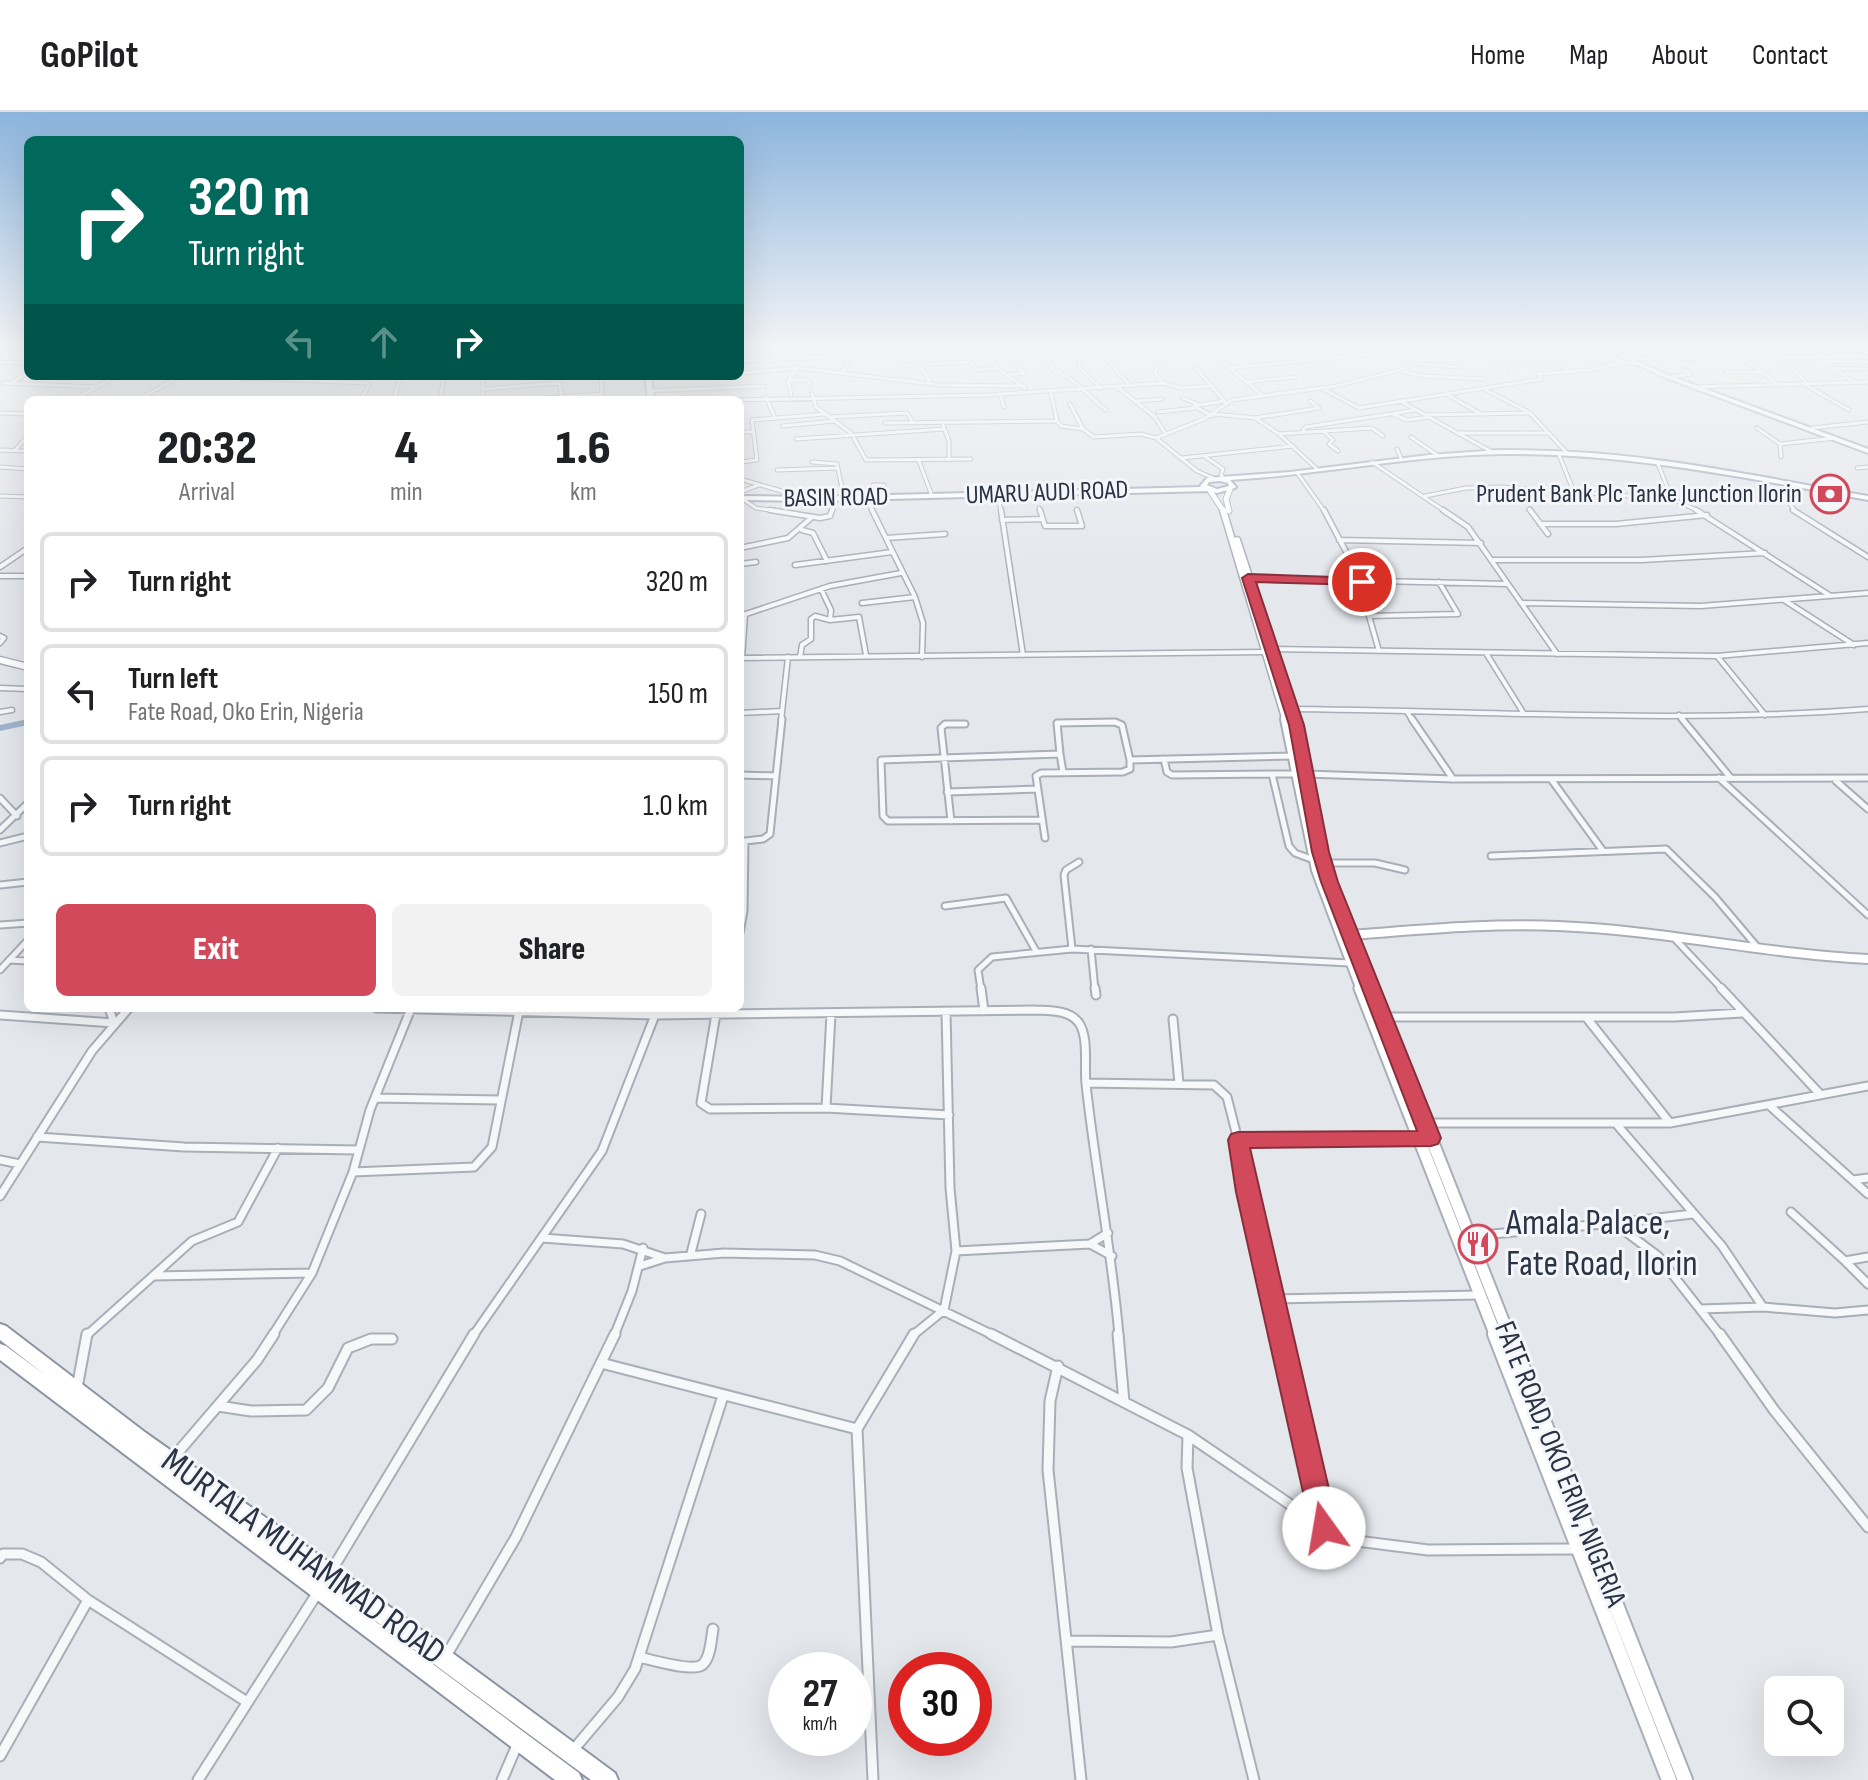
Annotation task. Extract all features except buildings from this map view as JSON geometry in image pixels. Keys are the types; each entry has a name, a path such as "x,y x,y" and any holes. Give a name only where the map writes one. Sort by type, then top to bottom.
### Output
{"highway":[{"name":"MURTALA MUHAMMAD ROAD","path":"0,1331 319,1591 572,1780"},
{"name":"MURTALA MUHAMMAD ROAD","path":"0,1351 134,1443 172,1459 608,1780"}],"main road":[{"path":"1806,427 1868,450"},
{"path":"1809,428 1868,450"},
{"path":"1162,489 1206,485 1231,488 1401,458 1492,452 1563,454 1665,463 1868,499"},
{"path":"1198,490 1219,479 1374,463 1468,455 1563,454 1658,464 1868,499"},
{"path":"1219,479 1230,482 1231,488"},
{"path":"1162,489 1198,490 1223,506"},
{"name":"UMARU AUDI ROAD","path":"932,496 1162,489"},
{"name":"BASIN ROAD","path":"744,498 932,496"}],"street":[{"path":"744,462 757,460 752,427"},
{"path":"842,427 851,433 866,460 971,459"},
{"path":"1061,427 1063,433"},
{"path":"1067,427 1083,429 1094,437 1141,434 1156,438 1197,471 1223,506 1231,488"},
{"path":"1161,427 1165,433"},
{"path":"1156,438 1181,427"},
{"path":"1268,427 1317,469"},
{"path":"1303,430 1307,427"},
{"path":"1448,427 1492,452"},
{"path":"1543,427 1563,454 1574,492"},
{"path":"1809,428 1820,427"},
{"path":"1279,434 1368,428 1383,436"},
{"path":"1757,428 1780,444 1835,438"},
{"path":"796,439 944,429 949,441 949,460"},
{"path":"1323,431 1333,440 1329,444 1338,451"},
{"path":"744,432 752,432"},
{"path":"1459,433 1549,433"},
{"path":"1411,437 1437,455"},
{"path":"15,450 24,440"},
{"path":"1780,444 1781,457"},
{"path":"1182,458 1293,446"},
{"path":"1397,449 1401,458"},
{"path":"0,450 24,451"},
{"path":"1197,471 1219,479 1221,475 1223,469 1204,456"},
{"path":"919,461 932,496"},
{"path":"744,499 756,508 811,518 830,516 840,498 838,468 834,462 812,462"},
{"path":"1374,463 1468,527 1557,654"},
{"path":"1658,464 1672,499"},
{"path":"0,467 24,469"},
{"path":"1857,468 1868,467"},
{"path":"777,470 838,468"},
{"path":"1298,474 1324,510 1362,582"},
{"path":"744,480 797,493 809,499"},
{"path":"744,497 759,485"},
{"path":"873,485 884,485 888,497"},
{"path":"1425,496 1484,487 1672,499 1707,515 1829,595"},
{"path":"1792,487 1786,499 1793,510 1868,557"},
{"path":"998,494 1023,655"},
{"path":"0,495 24,496"},
{"path":"866,497 915,597 923,623 922,657"},
{"name":"FATE ROAD, OKO ERIN, NIGERIA","path":"1223,506 1268,650"},
{"name":"FATE ROAD, OKO ERIN, NIGERIA","path":"1223,506 1287,709 1324,863 1425,1123 1425,1138 1479,1295 1669,1780"},
{"path":"1039,508 1045,526 1082,526 1077,510"},
{"path":"1529,509 1548,534"},
{"path":"1540,524 1616,524 1707,515"},
{"path":"744,547 782,542 802,530 811,518"},
{"path":"1002,520 1042,519"},
{"path":"802,530 813,533 827,561"},
{"path":"886,538 945,534"},
{"path":"1339,540 1481,543"},
{"path":"0,567 24,551"},
{"path":"795,565 892,552"},
{"path":"1493,560 1641,560 1766,553"},
{"path":"744,564 756,562"},
{"path":"744,615 821,589 901,573"},
{"path":"0,576 24,576"},
{"path":"1248,578 1507,584"},
{"path":"1379,651 1367,617 1458,614 1439,582"},
{"path":"821,589 828,603 830,620"},
{"path":"1521,603 1701,606 1868,593"},
{"path":"862,603 915,597"},
{"path":"1784,600 1854,645"},
{"path":"800,657 802,645 811,639 812,618 821,616 830,620 859,617 866,655"},
{"path":"0,636 4,638 0,643"},
{"path":"744,658 1268,650 1717,656 1868,643"},
{"path":"1486,653 1524,714"},
{"path":"1717,656 1765,715"},
{"path":"744,842 763,839 770,834 788,657"},
{"path":"0,660 24,666"},
{"path":"1,690 24,689"},
{"path":"1287,709 1679,715 1765,715 1868,709"},
{"name":"FATE ROAD, OKO ERIN, NIGERIA","path":"1287,709 1294,756 1302,774 1311,859 1350,963 1470,1236 1685,1780"},
{"path":"0,712 12,710"},
{"path":"744,713 782,711"},
{"path":"1407,712 1453,779"},
{"path":"1679,715 1730,778"},
{"path":"1045,838 1037,774 1123,772 1130,769 1122,725 1115,722 1057,723 1063,772"},
{"path":"951,821 941,725 965,724"},
{"path":"1042,820 892,822 883,816 881,760 1060,754"},
{"path":"1130,760 1294,756"},
{"path":"1164,759 1167,772 1172,775 1836,781 1868,778"},
{"path":"1272,774 1289,846 1295,853 1311,859"},
{"path":"744,775 776,776"},
{"path":"1719,778 1868,915"},
{"path":"1727,786 1730,778"},
{"path":"1551,779 1603,851"},
{"path":"1836,781 1868,809"},
{"path":"947,792 1038,789"},
{"path":"0,798 17,816"},
{"path":"0,830 24,808"},
{"path":"0,843 24,837"},
{"path":"1491,856 1661,848 1671,851 1762,952"},
{"path":"1072,949 1064,875 1066,870 1079,862"},
{"path":"1324,863 1375,863 1405,870"},
{"path":"0,885 24,882"},
{"path":"945,906 1006,898 1036,951"},
{"path":"0,925 24,923"},
{"path":"1350,935 1539,926 1587,928 1762,952 1868,959"},
{"path":"1676,940 1819,1093"},
{"path":"0,970 24,944"},
{"path":"984,1011 978,970 984,962 1001,955 1091,949 1350,963"},
{"path":"1091,949 1096,995"},
{"path":"9,960 24,961"},
{"path":"553,1012 655,1015 1056,1011 1078,1021 1083,1032 1086,1083 1112,1256 1124,1402"},
{"path":"110,1012 114,1023"},
{"path":"0,1196 114,1023 125,1012"},
{"path":"172,1459 257,1360 312,1273 353,1172 375,1098 410,1012"},
{"path":"353,1172 474,1167 492,1147 519,1012"},
{"path":"873,1780 857,1429 914,1333 944,1310 956,1251 950,1188 946,1012"},
{"path":"1382,1017 1674,1017 1742,1013"},
{"path":"716,1014 701,1103 710,1109 826,1108 949,1115"},
{"path":"826,1108 831,1014"},
{"path":"0,1015 114,1023"},
{"path":"198,1780 330,1574 493,1303 602,1151 655,1015"},
{"path":"1586,1017 1670,1123"},
{"path":"1173,1019 1179,1083"},
{"path":"1086,1083 1214,1085 1222,1089 1227,1097 1324,1528"},
{"path":"1425,1123 1670,1123 1868,1086"},
{"path":"375,1098 500,1100"},
{"path":"1770,1106 1868,1194"},
{"path":"1617,1125 1722,1246 1763,1307"},
{"path":"37,1137 184,1147 358,1150"},
{"path":"1238,1140 1425,1138"},
{"path":"76,1391 87,1332 192,1241 238,1222 278,1148"},
{"path":"0,1160 20,1164"},
{"path":"1853,1180 1868,1178"},
{"path":"1791,1212 1868,1284"},
{"path":"691,1253 701,1214"},
{"path":"1470,1236 1693,1214"},
{"path":"1614,1223 1650,1248 1700,1309 1815,1465 1867,1525"},
{"path":"956,1251 1090,1244 1108,1233"},
{"path":"542,1238 623,1244 643,1248 665,1258"},
{"path":"1090,1244 1112,1256"},
{"path":"444,1659 477,1612 601,1363 640,1266 643,1248"},
{"path":"640,1266 691,1253 815,1255 840,1261 1058,1366 1188,1435 1341,1539 1367,1546 1416,1550 1580,1549"},
{"path":"1845,1261 1868,1257"},
{"path":"155,1276 312,1273"},
{"path":"1272,1299 1479,1295"},
{"path":"1700,1309 1763,1307 1835,1313 1868,1310"},
{"path":"218,1406 251,1411 306,1410 328,1388 348,1348 371,1339 392,1339"},
{"path":"601,1363 857,1429"},
{"path":"1058,1366 1050,1401 1048,1470 1081,1780"},
{"path":"571,1753 618,1697 639,1657 723,1396"},
{"path":"1188,1435 1186,1451 1218,1635 1254,1780"},
{"path":"1186,1451 1205,1445"},
{"path":"0,1558 3,1554 22,1554 41,1562 88,1600 247,1702"},
{"path":"0,1756 88,1600"},
{"path":"639,1657 692,1668 702,1665 708,1656 713,1629"},
{"path":"1068,1641 1171,1642 1218,1635"},
{"path":"502,1780 519,1741"}],"waterway":[{"path":"0,728 24,723"}],"place":[{"name":"Prudent Bank Plc Tanke Junction Ilorin","path":"1830,494"},
{"name":"Amala Palace, Fate Road, Ilorin","path":"1478,1244"}],"route":[{"path":"1324,1528 1247,1192 1238,1140 1431,1138 1320,852 1297,725 1248,578 1362,582"}]}
